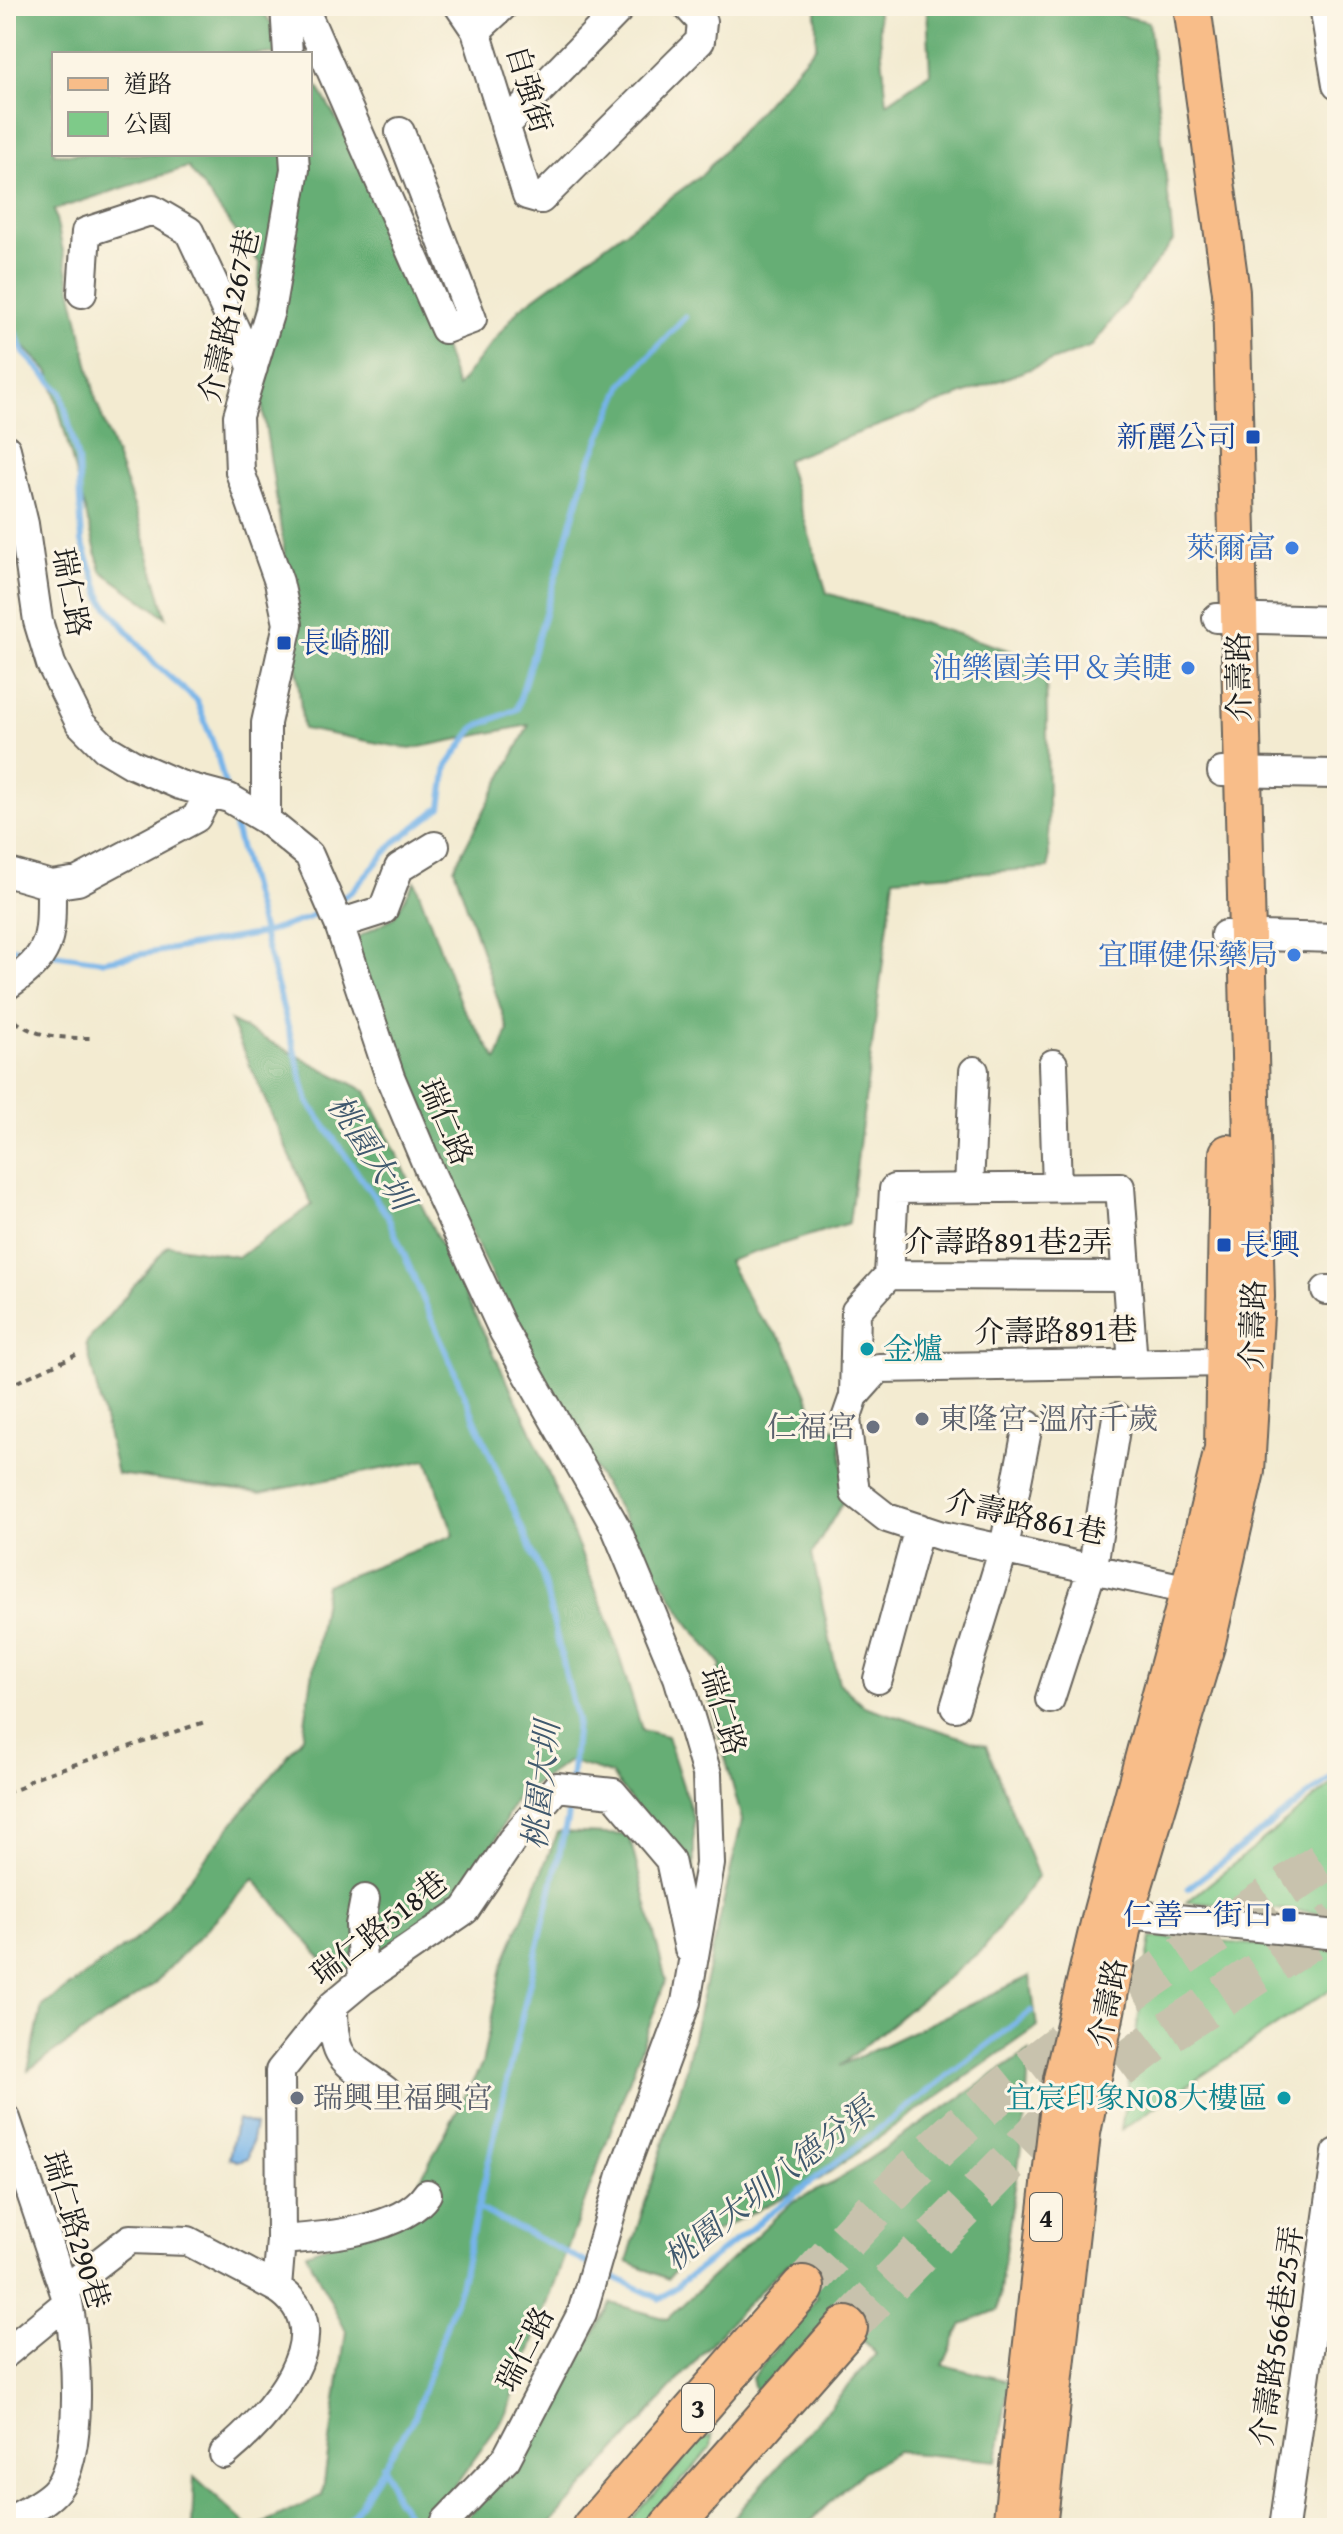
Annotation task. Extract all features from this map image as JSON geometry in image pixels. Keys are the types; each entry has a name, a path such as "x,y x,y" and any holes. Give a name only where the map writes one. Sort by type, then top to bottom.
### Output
{"highway":[{"name":"3","path":"593,2528 803,2287"},
{"name":"3","path":"670,2528 846,2328"},
{"path":"715,2388 756,2430"}],"main road":[{"name":"介壽路","path":"1170,6 1189,119 1208,293 1228,618"},
{"name":"介壽路","path":"1011,2528 1062,2079 1114,1913 1206,1646 1246,1471 1256,1297 1235,936 1228,618 1231,292 1192,6"},
{"name":"介壽路","path":"1038,2528 1082,2133 1114,1913 1223,1449 1235,936"}],"street":[{"path":"285,6 288,52"},
{"path":"303,6 445,329 472,319 400,132"},
{"name":"自強街","path":"459,6 476,31 527,195 541,199 700,41 694,14"},
{"path":"476,31 503,6"},
{"path":"505,126 622,6"},
{"path":"1324,6 1337,85"},
{"name":"介壽路1267巷","path":"266,820 266,723 288,624 279,582 240,472 238,416 270,311 295,169 294,156"},
{"path":"82,293 86,232 153,210 189,231 253,368"},
{"name":"瑞仁路","path":"6,449 24,524 38,621 51,664 80,723 105,748 132,764 209,794 229,798 266,820 309,855 339,924 390,1077 436,1185 504,1332 616,1528 678,1677 707,1774 710,1864 686,2002 622,2175 582,2313 506,2459 446,2521 443,2528"},
{"path":"1228,618 1337,621"},
{"path":"1231,772 1337,774"},
{"path":"6,872 51,885 78,881 168,836 196,818 209,794"},
{"path":"339,924 383,910 399,868 435,846"},
{"path":"6,986 33,967 48,943 51,885"},
{"path":"1235,936 1337,938"},
{"path":"1053,1064 1057,1187"},
{"path":"969,1188 974,1071"},
{"name":"介壽路891巷2弄","path":"854,1396 856,1311 889,1275 894,1189 1120,1187 1126,1276 889,1275"},
{"path":"1126,1276 1133,1364"},
{"name":"介壽路891巷","path":"854,1396 879,1368 1226,1362"},
{"name":"介壽路861巷","path":"854,1396 846,1419 855,1493 887,1518 1189,1590"},
{"path":"1050,1699 1093,1566 1117,1417"},
{"path":"955,1707 1004,1548 1028,1425"},
{"path":"878,1679 919,1528"},
{"name":"瑞仁路518巷","path":"277,2288 281,2240 280,2071 333,2005 363,1980 465,1910 512,1840 557,1787 613,1793 670,1860 692,1964"},
{"path":"363,1980 360,1925 365,1899"},
{"path":"1114,1913 1337,1935"},
{"path":"333,2005 333,2043 342,2058 386,2091"},
{"name":"瑞仁路290巷","path":"6,2119 66,2296 72,2327 77,2431 58,2488 6,2523"},
{"name":"介壽路566巷25弄","path":"1284,2528 1337,2153"},
{"path":"281,2240 333,2236 376,2224 417,2208 427,2194"},
{"path":"6,2353 130,2239 188,2241 292,2297 306,2321 305,2343 288,2380 253,2430 224,2454"}],"path":[{"path":"6,1013 15,1022 48,1038 92,1038"},
{"path":"6,1387 76,1355"},
{"path":"6,1793 22,1787 33,1778 208,1721"}],"green space":[{"path":"6,6 258,6 293,52 52,52 52,156 312,156 312,77 410,244 457,387 519,309 704,173 816,46 816,6 877,6 887,103 930,73 927,6 1083,6 1149,22 1173,241 1092,346 786,460 827,593 1046,662 1049,868 894,878 849,1223 728,1261 756,1312 785,1343 819,1424 839,1430 846,1497 812,1554 839,1683 864,1706 986,1745 1038,1876 984,1948 840,2066 1030,1976 1037,2027 820,2179 704,2237 668,2279 627,2261 684,2077 742,1820 708,1694 722,1665 688,1623 538,1376 428,1138 353,940 394,917 415,881 461,1005 497,1060 508,1030 454,868 529,725 410,749 303,729 287,569 254,351 260,264 188,167 54,210 96,400 140,523 166,617 101,571 49,372 6,329"},
{"path":"230,1021 366,1091 530,1428 608,1620 642,1730 667,1736 694,1820 694,1884 611,1774 569,1761 517,1796 474,1886 415,1939 335,1974 254,1879 153,1985 28,2070 42,2006 147,1931 303,1736 326,1585 454,1535 427,1460 260,1493 117,1474 86,1343 168,1245 239,1257 312,1205"},
{"path":"1337,1780 1337,1914 1187,1902"},
{"path":"558,1832 629,1835 666,1980 507,2413 425,2528 255,2528 322,2496 346,2331 306,2253 398,2221 482,2064 502,1967"},
{"path":"1151,1937 1337,1951 1337,1985 1121,2130"},
{"path":"1029,2051 1025,2116 998,2310 962,2324 943,2365 1009,2381 997,2461 897,2452 862,2472 803,2528 724,2528 876,2354 841,2319 769,2391 755,2390 752,2378 818,2296 787,2264 739,2312 547,2528 455,2528 521,2465 611,2303 667,2319 793,2201 833,2183"},
{"path":"712,2435 711,2448 639,2528 623,2528 702,2440"},
{"path":"194,2477 250,2528 192,2528"}],"water":[{"path":"237,2119 255,2125 248,2158 237,2161 229,2158"}],"waterway":[{"path":"6,312 24,353 61,392 78,461 82,542 103,601 155,664 197,701 217,754 226,789"},
{"path":"338,900 352,891 395,842 441,807 447,766 475,727 517,709 588,466 623,384 685,317"},
{"name":"桃園大圳","path":"231,812 308,1102 387,1215 542,1575 577,1721 571,1781"},
{"path":"52,954 103,961 264,933 308,918 325,908"},
{"path":"6,947 33,951"},
{"name":"桃園大圳八德分渠","path":"1188,1888 1337,1773"},
{"name":"桃園大圳","path":"345,2528 415,2416 460,2286 570,1797"},
{"name":"桃園大圳八德分渠","path":"604,2272 660,2299 1031,2011"},
{"name":"桃園大圳八德分渠","path":"478,2208 587,2263"},
{"path":"383,2465 395,2497 417,2528"}],"tunnel":[{"path":"803,2287 904,2179 1015,2080 1133,1991 1337,1853"},
{"path":"846,2328 1048,2122 1162,2036 1337,1922"}],"place":[{"name":"新麗公司","path":"1253,437"},
{"name":"萊爾富","path":"1292,548"},
{"name":"長崎腳","path":"284,643"},
{"name":"油樂園美甲＆美睫","path":"1188,668"},
{"name":"宜暉健保藥局","path":"1294,955"},
{"name":"長興","path":"1224,1245"},
{"name":"金爐","path":"867,1349"},
{"name":"東隆宮-溫府千歲","path":"922,1419"},
{"name":"仁福宮","path":"873,1427"},
{"name":"仁善一街口","path":"1289,1915"},
{"name":"瑞興里福興宮","path":"297,2098"},
{"name":"宜宸印象NO8大樓區","path":"1284,2098"}]}
